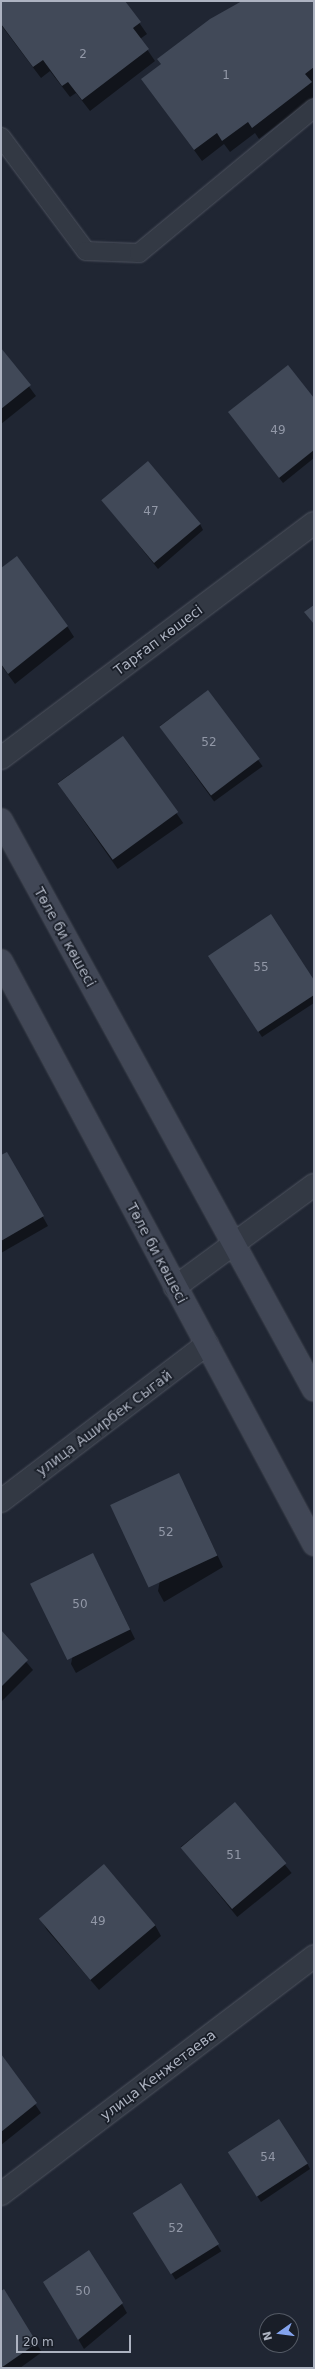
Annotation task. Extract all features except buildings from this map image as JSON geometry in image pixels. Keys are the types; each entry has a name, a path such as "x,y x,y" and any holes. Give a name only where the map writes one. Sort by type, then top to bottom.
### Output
{"main road":[{"name":"Төле би көшесі","path":"1,820 233,1245 314,1390"},
{"name":"Төле би көшесі","path":"1,961 314,1544"}],"street":[{"name":"Тарғап көшесі","path":"1,758 314,523"},
{"path":"175,1287 314,1185"},
{"name":"улица Аширбек Сыгай","path":"1,1501 207,1344"},
{"name":"улица Кенжетаева","path":"1,2194 314,1956"}],"lane":[{"path":"1,137 86,251 139,253 314,108"}]}
